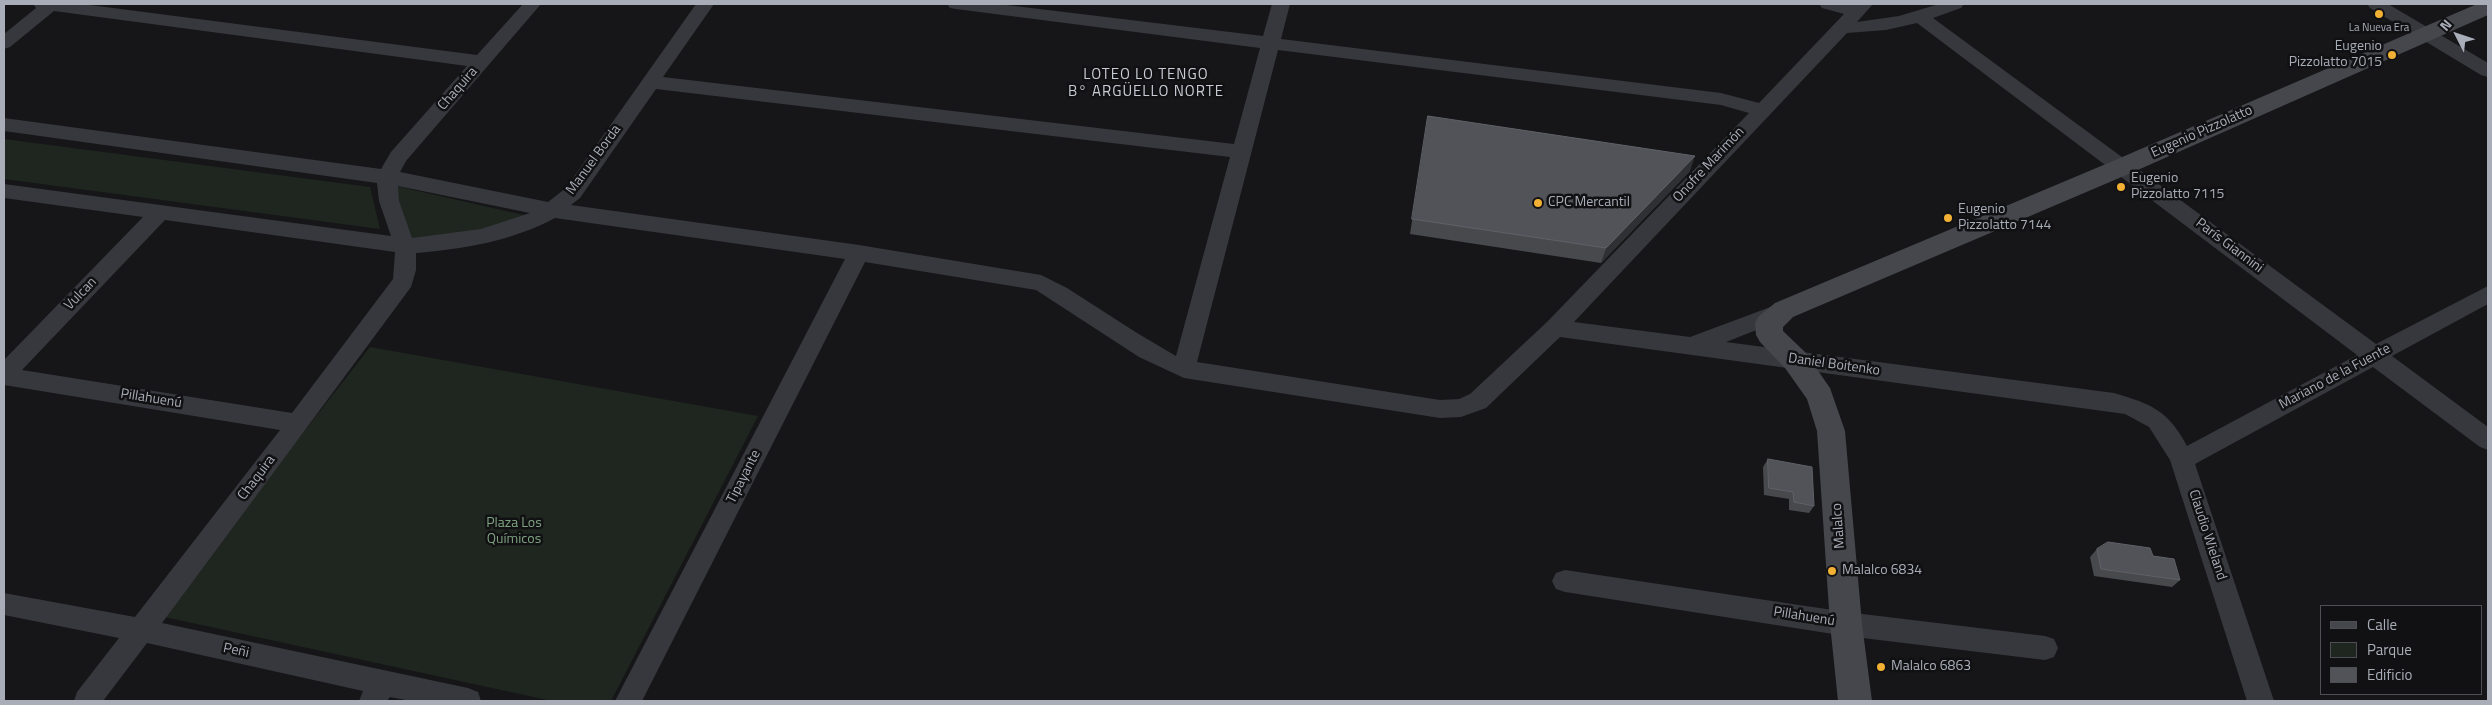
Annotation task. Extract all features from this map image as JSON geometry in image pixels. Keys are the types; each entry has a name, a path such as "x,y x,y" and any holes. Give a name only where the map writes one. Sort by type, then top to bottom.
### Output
{"main road":[{"name":"Eugenio Pizzolatto","path":"1795,360 1770,335 1769,323 1784,310 2122,167 2488,7"},
{"name":"Malalco","path":"1795,360 1820,396 1831,431 1846,624 1855,701"}],"street":[{"path":"4,43 48,4 482,62"},
{"name":"Chaquira","path":"387,177 398,158 532,4"},
{"name":"Manuel Borda","path":"4,191 159,214 406,246 450,242 492,233 552,210 573,193 705,4"},
{"path":"956,4 1720,99 1761,110"},
{"path":"1184,369 1281,4"},
{"path":"1828,4 1860,8"},
{"path":"1842,27 1862,29 1887,26 1920,17 1955,4"},
{"path":"2376,4 2488,71"},
{"name":"Onofre Marimón","path":"4,124 387,177 552,210 859,253 1041,283 1068,297 1156,357 1184,369 1440,409 1461,408 1478,401 1555,328 1860,8"},
{"name":"París Giannini","path":"1920,17 2488,440"},
{"path":"650,82 1241,152"},
{"path":"387,177 388,198 406,246"},
{"name":"Vulcan","path":"8,366 159,214"},
{"name":"Chaquira","path":"87,701 403,281 406,272 406,246"},
{"name":"Tipayante","path":"628,701 859,253"},
{"name":"Mariano de la Fuente","path":"2182,460 2488,294"},
{"path":"1691,346 1784,310"},
{"name":"Daniel Boitenko","path":"1555,328 2114,402"},
{"name":"Pillahuenú","path":"8,366 298,423"},
{"name":"Claudio Wieland","path":"2114,402 2140,409 2157,418 2168,433 2182,460 2260,701"},
{"name":"Pillahuenú","path":"1564,581 1846,624 2045,648"},
{"name":"Peñi","path":"4,604 141,630 377,692 468,701"}],"green space":[{"path":"4,139 370,187 380,229 4,179"},
{"path":"396,186 528,216 492,228 410,242 399,209"},
{"name":"Plaza Los Químicos","path":"370,347 758,416 611,701 552,701 160,616"}],"building":[{"name":"CPC Mercantil","path":"1428,116 1695,156 1606,248 1412,219"},
{"path":"1768,459 1812,467 1814,506 1794,502 1793,492 1769,488"},
{"path":"2108,542 2150,548 2153,556 2174,559 2180,580 2101,569 2097,549"}],"place":[{"name":"La Nueva Era","path":"2379,14"},
{"name":"Eugenio Pizzolatto 7015","path":"2392,55"},
{"name":"Eugenio Pizzolatto 7115","path":"2121,187"},
{"name":"CPC Mercantil","path":"1538,203"},
{"name":"Eugenio Pizzolatto 7144","path":"1948,218"},
{"name":"Malalco 6834","path":"1832,571"},
{"name":"Malalco 6863","path":"1881,667"}],"district":[{"name":"LOTEO LO TENGO B° ARGÜELLO NORTE","path":"1146,84"}]}
